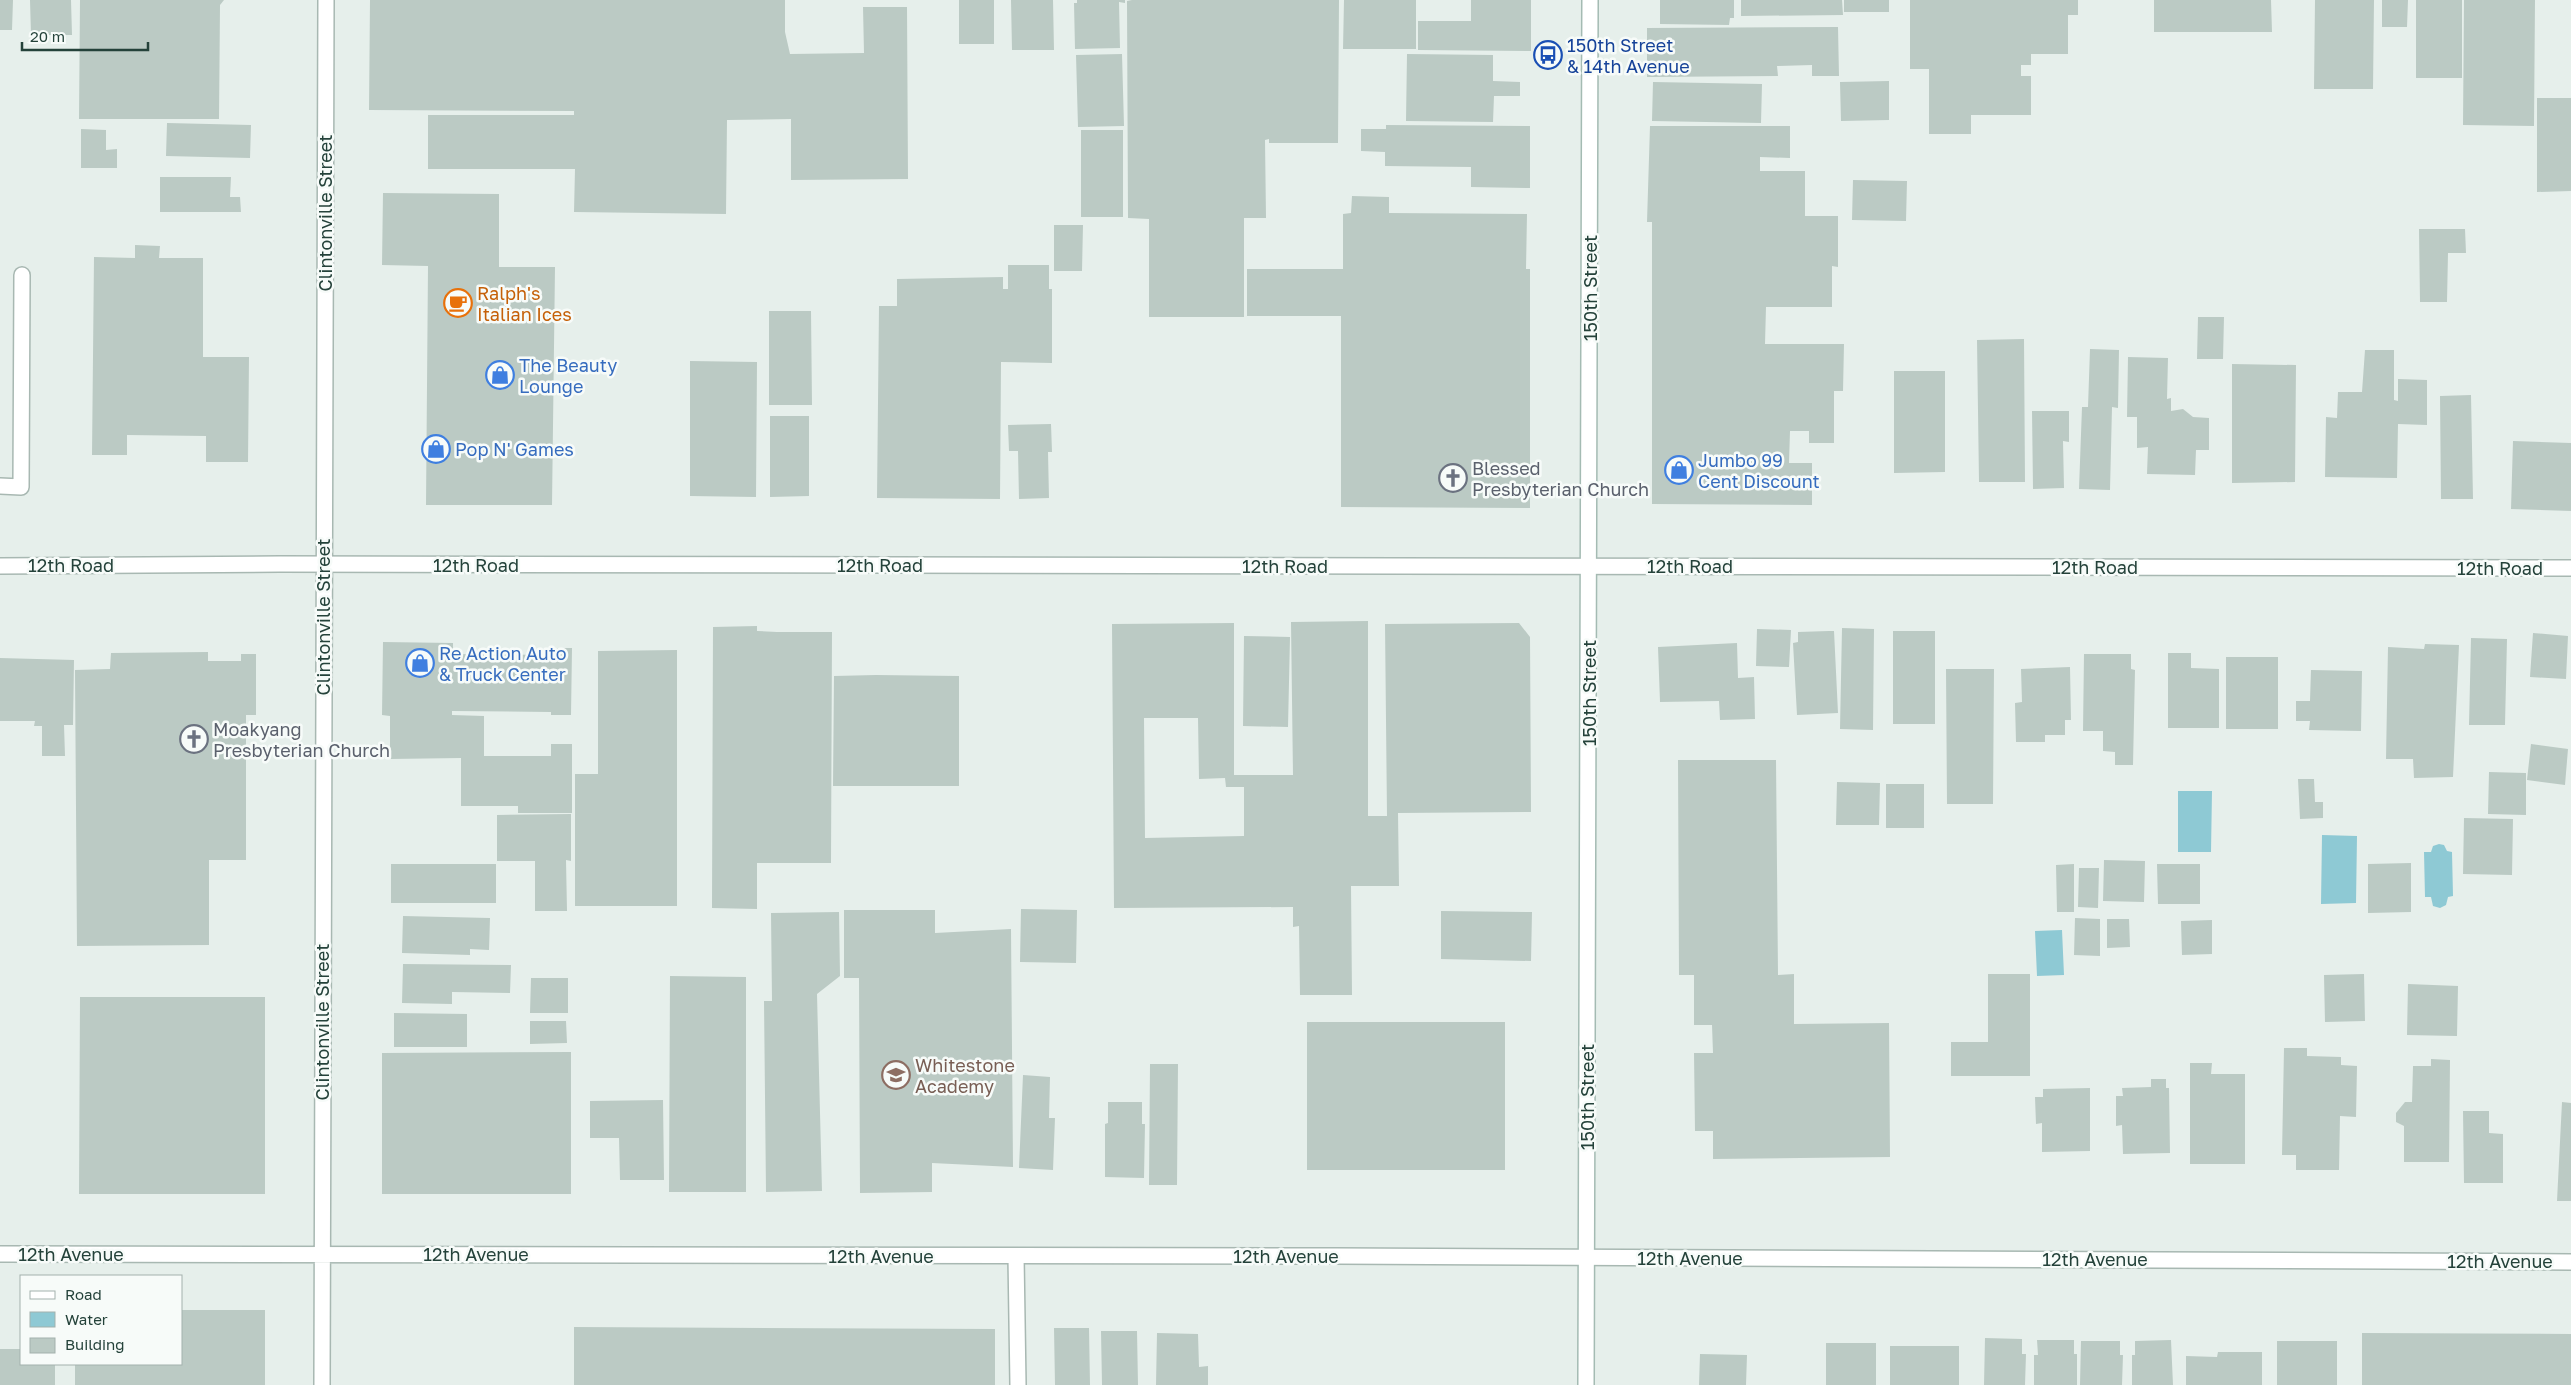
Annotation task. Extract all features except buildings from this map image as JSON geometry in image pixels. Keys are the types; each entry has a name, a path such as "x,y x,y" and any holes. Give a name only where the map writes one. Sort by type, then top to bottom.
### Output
{"street":[{"name":"Clintonville Street","path":"322,1385 326,0"},
{"name":"150th Street","path":"1586,1385 1590,566 1590,0"},
{"path":"0,486 22,487 22,275"},
{"name":"12th Road","path":"0,566 323,564 2571,568"},
{"name":"12th Avenue","path":"0,1254 1587,1257 2571,1262"},
{"path":"1016,1256 1018,1385"}],"water":[{"path":"2178,791 2212,791 2211,852 2178,852"},
{"path":"2322,835 2357,836 2356,903 2321,904"},
{"path":"2444,845 2447,851 2452,852 2453,896 2448,897 2446,905 2440,908 2433,906 2431,897 2425,897 2424,852 2431,852 2433,846"},
{"path":"2062,930 2064,975 2037,976 2035,931"}],"place":[{"name":"150th Street & 14th Avenue","path":"1548,55"},
{"name":"Ralph's Italian Ices","path":"458,303"},
{"name":"The Beauty Lounge","path":"500,375"},
{"name":"Pop N' Games","path":"436,449"},
{"name":"Jumbo 99 Cent Discount","path":"1679,470"},
{"name":"Blessed Presbyterian Church","path":"1453,478"},
{"name":"Re Action Auto & Truck Center","path":"420,663"},
{"name":"Moakyang Presbyterian Church","path":"194,739"},
{"name":"Whitestone Academy","path":"896,1075"}]}
